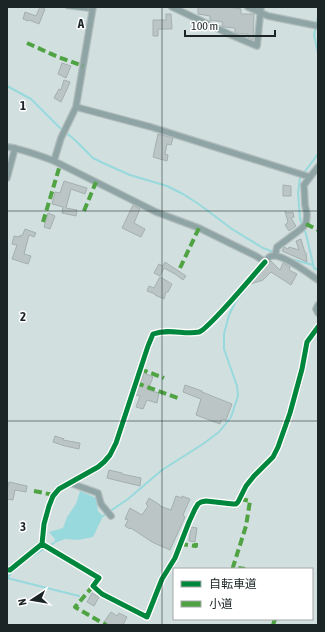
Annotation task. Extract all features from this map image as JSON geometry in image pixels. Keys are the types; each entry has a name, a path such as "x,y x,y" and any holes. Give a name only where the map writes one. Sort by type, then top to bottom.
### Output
{"street":[{"path":"172,7 257,46 260,10"},
{"path":"248,7 260,10 268,16 316,26"},
{"path":"54,162 61,138 76,107 93,8"},
{"path":"76,107 151,128 305,175 318,167"},
{"path":"7,146 39,155 156,212 199,228 256,256 265,262"},
{"path":"7,178 15,148"},
{"path":"7,570 10,570 42,544 44,524 49,506 53,496 59,489 98,466 110,456 116,443 153,334 161,331 187,333 202,331 218,316 268,258 275,253 277,247 306,224 307,214 304,185 305,175"},
{"path":"275,253 295,264 318,280"},
{"path":"318,305 316,309 318,313"},
{"path":"42,544 99,578 93,586 102,594 147,617 162,579 175,558 189,522 198,504 206,501 236,504 246,486 273,457 282,439 290,413 302,369 307,342 318,327"},
{"path":"70,483 98,493 101,504 111,516"}],"lane":[{"path":"67,7 93,8"}],"water":[{"path":"80,491 96,498 98,511 103,516 93,537 78,540 65,539 54,543 55,539 49,532 63,528 67,517 76,504"}],"building":[{"path":"40,7 45,9 39,24 23,19 25,12 36,16"},
{"path":"198,7 229,7 241,9 241,14 254,14 253,40 248,37 248,34 239,34 235,32 235,28 222,26 223,22 210,20 210,16 198,14"},
{"path":"166,14 171,14 172,29 158,29 158,36 153,36 153,20 166,20"},
{"path":"62,63 71,66 66,78 58,74"},
{"path":"64,80 70,82 61,102 54,98 59,89 61,90"},
{"path":"158,134 173,138 171,145 167,144 165,154 168,155 167,161 153,157"},
{"path":"64,181 87,188 85,194 71,189 66,208 77,210 76,216 62,213 63,207 52,204 55,192 60,193"},
{"path":"283,185 291,186 291,196 283,196"},
{"path":"133,205 140,209 134,223 145,229 141,237 122,228"},
{"path":"285,211 287,213 293,212 294,217 291,218 296,226 289,231 285,225 288,222"},
{"path":"48,213 55,216 50,229 44,227"},
{"path":"25,229 36,233 34,237 29,235 24,254 31,256 28,264 12,259 17,245 12,244 14,236 22,236"},
{"path":"301,239 306,253 307,262 282,251 284,247 299,250 296,241"},
{"path":"271,261 280,270 283,263 290,267 289,270 297,274 291,285 271,272 263,280 251,284"},
{"path":"165,262 186,276 183,280 164,268 160,276 154,273 159,264 163,266"},
{"path":"160,277 172,284 168,292 166,292 164,299 147,291 149,286 154,288"},
{"path":"144,373 153,377 148,390 159,393 157,403 147,400 143,409 136,407 140,396 136,395"},
{"path":"185,385 232,404 226,420 222,419 220,424 196,415 201,399 183,392"},
{"path":"55,436 64,439 63,440 80,443 79,449 53,442"},
{"path":"109,470 141,478 140,486 107,478"},
{"path":"9,482 27,486 26,492 15,490 13,500 7,499"},
{"path":"176,496 182,498 182,496 190,499 183,515 185,517 170,550 152,542 131,528 130,529 125,526 128,520 125,519 130,508 142,515 148,506 146,504 149,498 160,506 171,510"},
{"path":"191,527 197,528 195,542 189,541"},
{"path":"92,593 99,597 94,606 87,602"},
{"path":"111,612 117,616 119,613 127,617 123,625 109,625 104,622"}],"waterway":[{"path":"318,17 314,35 318,53"},
{"path":"7,86 31,99 93,158 130,175 167,186 183,194 232,229 263,248 284,256"},
{"path":"318,154 300,178 298,193 300,219 306,234 314,268 318,270"},
{"path":"291,259 313,265"},
{"path":"103,516 128,499 162,470 219,432 231,417 238,396 237,386 224,349 224,334 229,315 236,301 246,289"},
{"path":"54,543 23,563 7,578 79,596"}],"marked path":[{"path":"27,43 83,66"},
{"path":"43,222 60,165"},
{"path":"84,211 96,182"},
{"path":"306,224 318,230"},
{"path":"180,268 199,228"},
{"path":"140,369 164,378"},
{"path":"136,383 178,398"},
{"path":"34,491 54,495"},
{"path":"239,568 233,567 246,526 250,501 240,499"},
{"path":"180,544 196,546 196,543"},
{"path":"93,586 75,607 106,625"},
{"path":"273,625 275,620"}],"cycle path":[{"path":"7,570 10,570 42,544 44,524 49,506 53,496 59,489 98,467 110,455 116,443 153,334 159,332 193,333 204,329 265,262"},
{"path":"42,544 99,578 93,586 102,594 147,617 162,579 175,558 189,522 198,504 206,501 236,504 246,486 273,457 290,413 302,369 307,342 318,327"}]}
